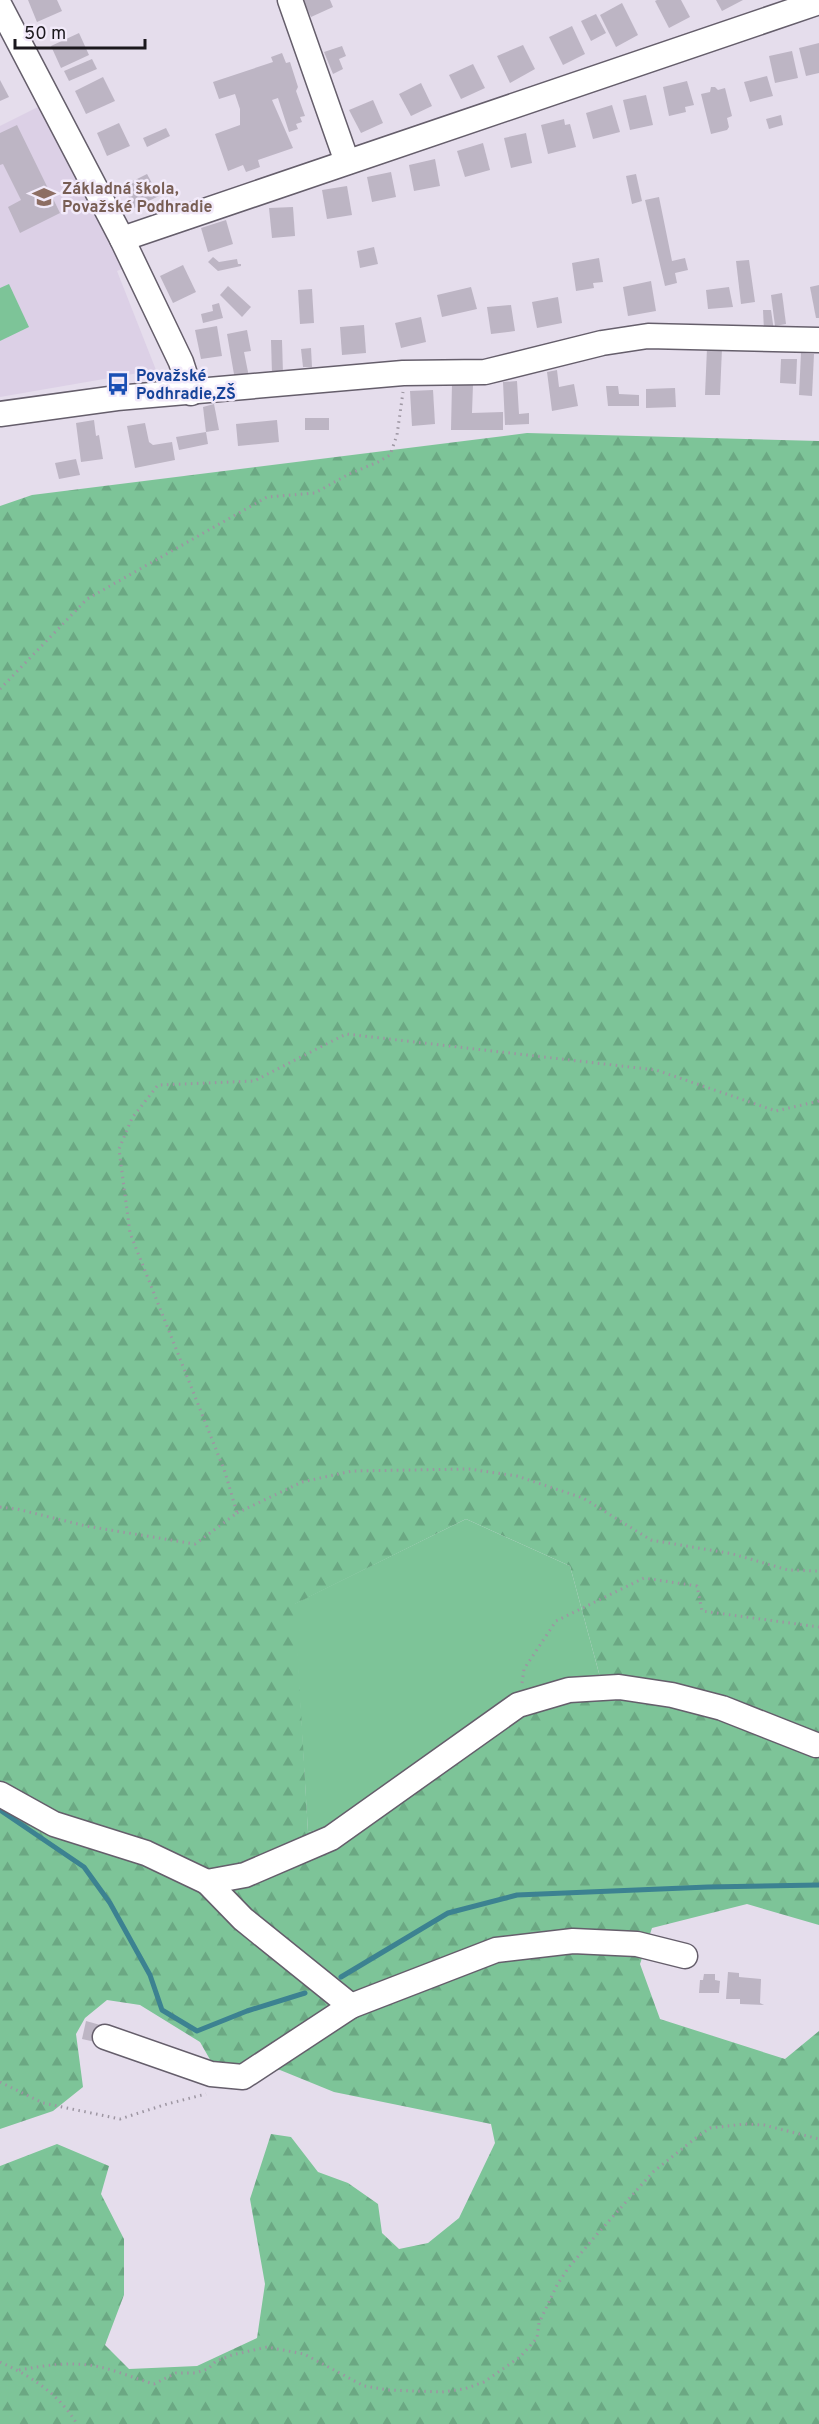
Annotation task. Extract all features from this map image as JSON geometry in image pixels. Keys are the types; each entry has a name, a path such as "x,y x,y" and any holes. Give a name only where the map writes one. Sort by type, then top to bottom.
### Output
{"street":[{"path":"290,0 346,162"},
{"path":"122,239 819,2"},
{"path":"0,6 122,239 181,362 191,393"},
{"path":"0,414 117,398 403,373 485,372 602,343 648,336 819,340"},
{"path":"207,1882 245,1875 331,1838 518,1705 569,1690 619,1687 672,1695 722,1708 816,1745"},
{"path":"0,1794 54,1824 146,1853 207,1882 243,1919 351,2006"},
{"path":"105,2037 211,2074 243,2077 351,2006 496,1950 573,1941 637,1944 685,1956"}],"path":[{"path":"0,689 87,599 267,497 315,493 390,455 397,435 403,404 403,373"},
{"path":"237,1513 225,1472 130,1233 119,1149 132,1118 158,1085 255,1081 346,1034 656,1070 776,1112 819,1101"},
{"path":"0,1507 86,1526 195,1544 237,1513 302,1482 352,1471 469,1469 518,1476 583,1498 651,1540 733,1554 788,1570 819,1571"},
{"path":"518,1705 524,1669 556,1621 644,1578 697,1586 702,1611 819,1627"},
{"path":"0,2082 43,2103 120,2119 212,2092"},
{"path":"19,2370 50,2364 81,2364 101,2367 154,2384 176,2373 195,2373 208,2369 216,2361 232,2355 267,2347 304,2354 364,2386 388,2390 442,2392 464,2389 484,2382 520,2357 537,2338 539,2323 549,2299 569,2267 653,2172 697,2137 710,2128 745,2124 764,2125 819,2139"},
{"path":"0,2362 38,2381 70,2411 77,2424"}],"shaded area":[{"name":"Základná škola, Považské Podhradie","path":"42,105 124,268 117,271 156,370 0,397 0,126"}],"green space":[{"path":"9,284 29,327 0,341 0,288"},
{"path":"527,433 819,441 819,1925 747,1904 652,1928 640,1964 660,2019 785,2059 819,2031 819,2424 0,2424 0,2166 57,2144 109,2166 101,2194 124,2239 124,2295 105,2345 129,2369 197,2366 257,2338 265,2284 250,2199 271,2134 291,2137 318,2172 348,2183 378,2204 382,2233 399,2249 428,2243 459,2218 495,2143 491,2124 334,2092 280,2070 233,2072 212,2063 200,2042 140,2005 107,2000 85,2018 76,2034 83,2087 53,2111 0,2129 0,506 32,495","holes":["466,1519 570,1566 600,1677 510,1701 345,1823 308,1832 295,1604"]},
{"path":"466,1519 570,1566 600,1677 345,1823 308,1832 294,1604"}],"building":[{"path":"28,0 57,0 62,11 37,22"},
{"path":"303,0 330,0 333,7 311,17"},
{"path":"681,0 690,17 669,28 655,1"},
{"path":"716,0 743,0 722,11"},
{"path":"622,3 638,35 616,47 600,15"},
{"path":"596,14 606,33 591,41 581,21"},
{"path":"572,26 585,54 563,65 549,37"},
{"path":"79,33 89,55 61,68 51,46"},
{"path":"819,43 819,73 806,76 799,48"},
{"path":"523,45 535,69 510,83 497,56"},
{"path":"342,46 346,56 339,59 343,69 333,74 324,52"},
{"path":"792,51 798,78 775,83 769,56"},
{"path":"282,53 286,63 290,62 298,87 296,91 305,116 300,117 302,122 296,124 298,129 289,132 278,98 272,100 293,148 258,160 260,167 246,172 243,165 228,171 215,134 240,125 240,109 235,94 219,99 213,82 273,62 271,57"},
{"path":"92,59 97,69 69,81 64,71"},
{"path":"473,64 485,88 461,99 449,75"},
{"path":"767,76 773,96 750,102 744,82"},
{"path":"103,77 115,101 86,114 75,91"},
{"path":"0,80 9,97 0,101"},
{"path":"687,81 694,105 685,107 686,112 669,116 663,87"},
{"path":"421,83 432,106 411,116 399,94"},
{"path":"711,87 718,90 725,88 732,116 727,118 729,127 727,130 711,134 701,94 710,92"},
{"path":"646,95 653,125 630,130 623,100"},
{"path":"373,100 383,123 361,133 349,110"},
{"path":"612,105 620,132 593,139 586,113"},
{"path":"781,115 783,125 769,129 766,119"},
{"path":"564,119 565,125 570,124 576,147 548,154 541,125"},
{"path":"119,123 130,146 107,156 97,133"},
{"path":"17,125 60,213 20,233 8,207 21,200 3,164 0,165 0,133"},
{"path":"166,128 170,136 147,147 143,138"},
{"path":"526,133 532,163 511,168 504,138"},
{"path":"483,143 490,170 465,177 457,151"},
{"path":"435,159 440,186 414,191 409,165"},
{"path":"391,172 396,197 372,202 367,177"},
{"path":"147,174 159,196 134,208 123,186"},
{"path":"636,174 642,201 632,204 626,176"},
{"path":"347,186 352,215 327,219 322,190"},
{"path":"659,197 672,261 685,258 688,270 675,273 677,283 665,286 645,200"},
{"path":"293,207 295,236 272,238 269,208"},
{"path":"226,220 233,244 208,252 201,228"},
{"path":"374,247 378,264 360,268 357,251"},
{"path":"213,257 219,262 237,259 241,266 218,271 208,262"},
{"path":"599,258 603,282 593,283 594,288 576,291 572,263"},
{"path":"749,260 755,302 741,304 736,261"},
{"path":"183,265 196,292 173,303 160,276"},
{"path":"651,281 656,311 628,316 623,287"},
{"path":"819,285 819,318 816,318 810,287"},
{"path":"228,286 251,307 242,317 220,295"},
{"path":"471,287 477,309 442,317 437,295"},
{"path":"729,287 733,307 708,309 706,290"},
{"path":"312,289 314,323 300,324 298,290"},
{"path":"782,293 786,324 775,326 771,295"},
{"path":"558,297 562,323 537,328 532,302"},
{"path":"219,303 223,318 203,323 201,314 213,311 212,305"},
{"path":"511,305 515,331 491,334 487,307"},
{"path":"763,310 771,310 774,331 764,331"},
{"path":"421,317 426,342 401,348 395,323"},
{"path":"364,325 366,353 342,355 340,327"},
{"path":"217,326 222,356 201,359 195,330"},
{"path":"247,330 251,351 244,352 249,377 235,380 227,334"},
{"path":"271,340 282,340 283,374 272,374"},
{"path":"311,348 312,367 303,367 301,349"},
{"path":"707,348 722,348 720,395 705,395"},
{"path":"801,353 814,354 812,396 799,395"},
{"path":"781,359 797,359 796,384 780,383"},
{"path":"557,370 559,387 574,384 578,406 552,411 547,372"},
{"path":"517,381 519,414 529,413 529,424 505,425 503,382"},
{"path":"452,383 473,384 472,413 503,412 503,430 451,430"},
{"path":"606,386 618,386 619,394 639,395 639,406 608,406"},
{"path":"675,388 676,407 646,408 646,389"},
{"path":"433,390 435,424 412,426 410,391"},
{"path":"214,404 219,430 206,432 203,407"},
{"path":"305,418 329,418 329,430 305,430"},
{"path":"94,420 103,459 81,462 76,423"},
{"path":"277,420 279,442 238,446 236,424"},
{"path":"145,423 149,442 153,445 172,442 175,460 135,468 127,426"},
{"path":"206,432 208,444 179,450 176,437"},
{"path":"76,459 80,475 59,479 55,463"},
{"path":"728,1972 739,1973 739,1977 761,1979 760,2003 764,2005 740,2004 740,1999 726,1999"},
{"path":"704,1974 715,1974 715,1980 720,1981 719,1993 699,1993 700,1980 703,1980"},
{"path":"86,2021 104,2026 100,2043 82,2039"}],"waterway":[{"path":"0,1810 84,1867 110,1903 150,1975 162,2010 197,2031 247,2011 305,1993"},
{"path":"341,1977 448,1913 517,1895 819,1885"}],"place":[{"name":"Základná škola, Považské Podhradie","path":"44,197"},
{"name":"Považské Podhradie,ZŠ","path":"118,384"}]}
